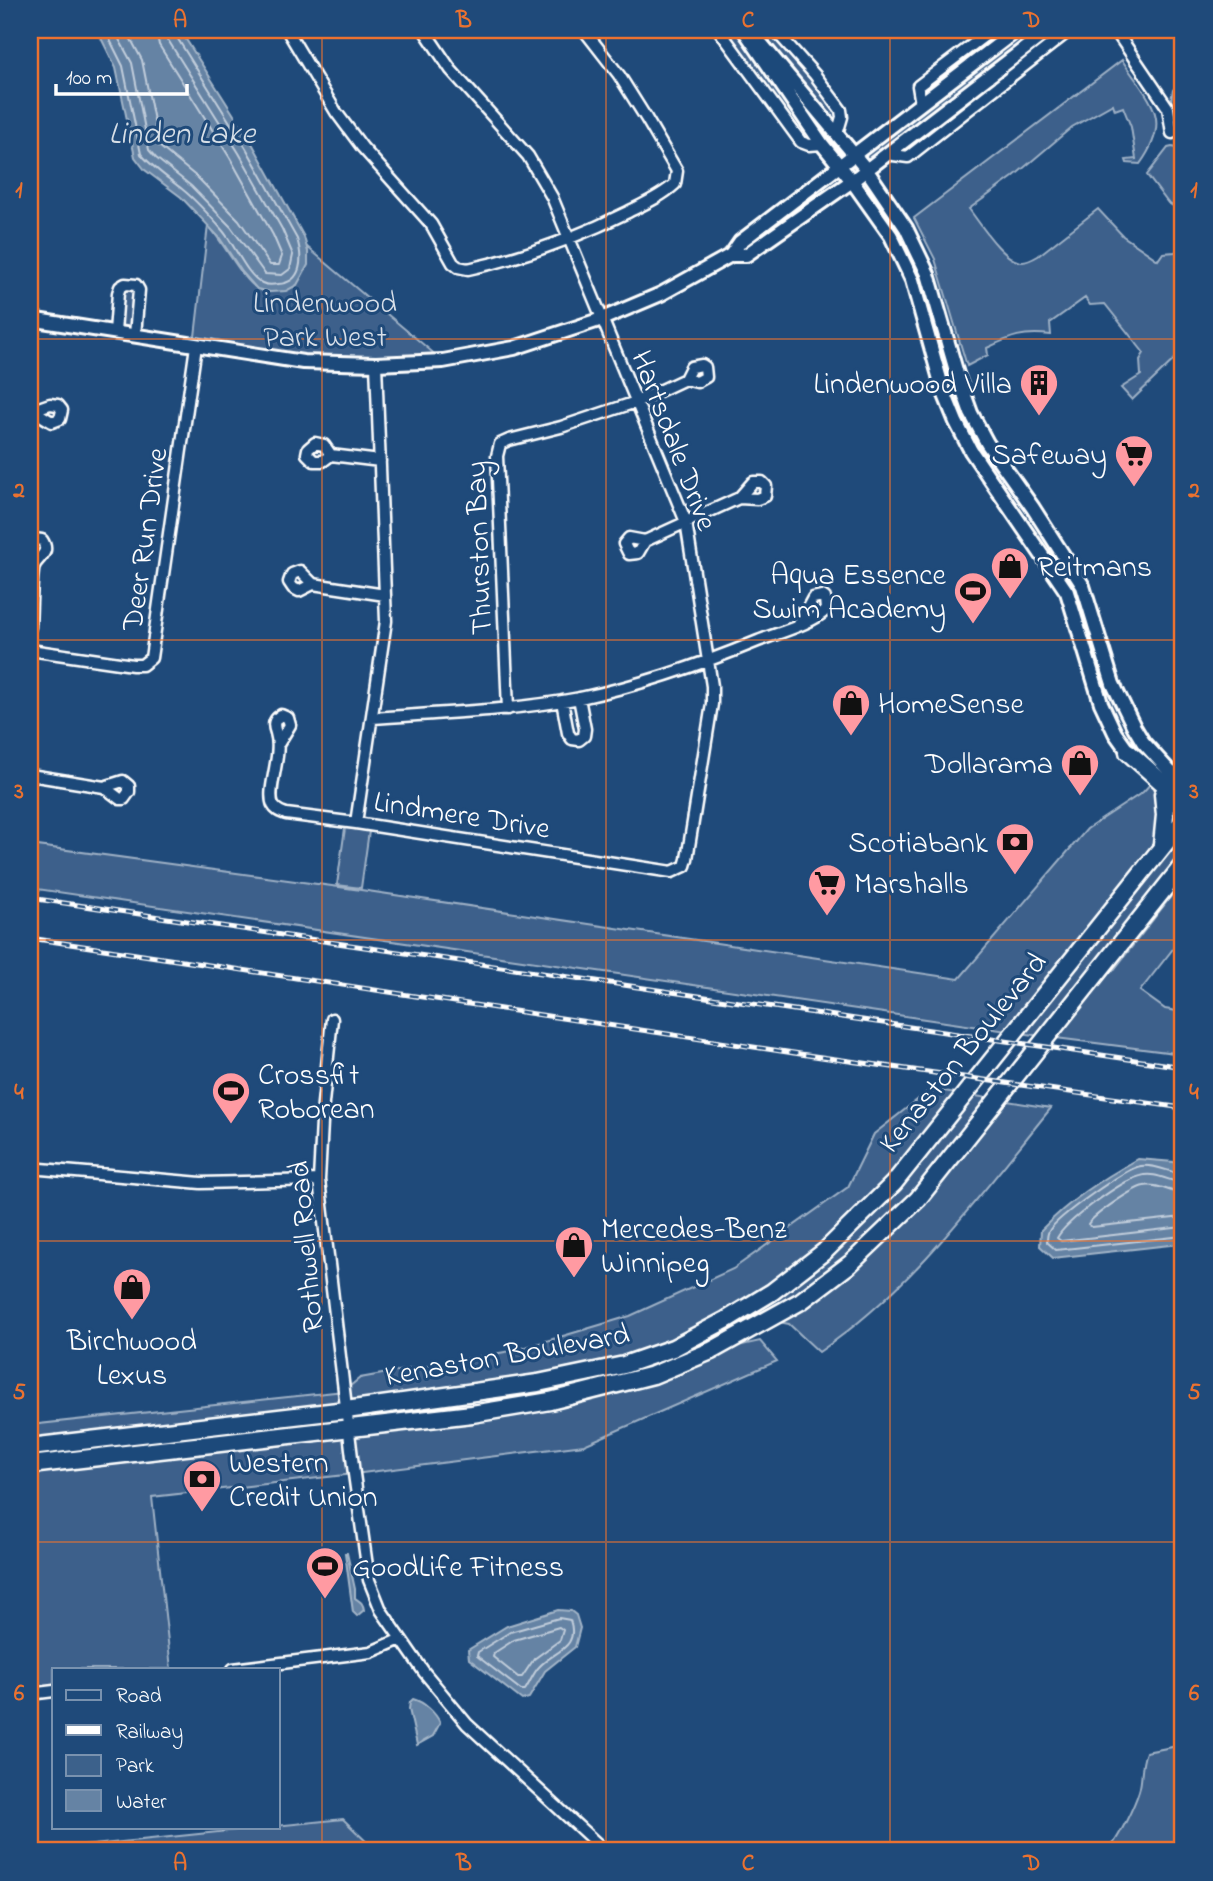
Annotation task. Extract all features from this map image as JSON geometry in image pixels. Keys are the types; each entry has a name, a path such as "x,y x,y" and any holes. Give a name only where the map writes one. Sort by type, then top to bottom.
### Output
{"main road":[{"path":"1128,752 1183,801"},
{"path":"1162,845 1166,815 1163,794"},
{"name":"Kenaston Boulevard","path":"30,1447 346,1410 538,1383 624,1365 673,1348 726,1320 772,1292 825,1251 894,1183 1183,821"},
{"name":"Kenaston Boulevard","path":"30,1465 524,1406 653,1376 711,1351 801,1301 850,1264 918,1199 1183,865"}],"street":[{"path":"287,30 336,112 362,147 431,224 455,266 468,269 569,240 658,197 675,184 677,178 673,163 633,96 584,30"},
{"path":"719,30 801,142 809,145 822,144"},
{"path":"746,30 822,144 891,236 902,256 921,308 943,390 963,437 1067,592 1101,703 1115,733 1163,794 1183,811"},
{"path":"746,30 759,40 866,169 906,228 928,274 971,413 987,443 1083,586 1113,684 1127,714 1143,742 1180,779"},
{"path":"775,30 815,75 841,110 842,117 837,134"},
{"path":"920,104 918,86 992,30"},
{"path":"30,319 303,362 376,365 443,361 514,348 603,319 661,295 732,255 740,242 1017,30"},
{"path":"732,255 746,255 852,181 1048,30"},
{"path":"886,154 908,157 1070,30"},
{"path":"1115,30 1168,108 1172,132"},
{"name":"Hartsdale Drive","path":"427,31 451,70 528,156 552,197 686,522 707,663"},
{"path":"115,332 118,293 120,287 131,284 136,285 139,296 135,335"},
{"name":"Deer Run Drive","path":"30,650 133,666 142,665 151,658 196,346"},
{"name":"Lindmere Drive","path":"376,365 386,621 356,823 678,871 685,866 687,859 712,704 712,686 707,663"},
{"name":"Thurston Bay","path":"508,709 497,450 503,442 561,427 636,402 685,379"},
{"path":"331,455 380,461"},
{"path":"645,541 740,498"},
{"path":"30,543 38,539 45,544 44,555 32,561 30,627"},
{"path":"313,584 385,595"},
{"path":"372,718 508,709 625,688 707,663 799,624"},
{"path":"562,701 568,733 572,739 579,740 584,736 585,729 579,698"},
{"path":"279,743 272,796 276,809 286,814 356,823"},
{"path":"30,775 104,787"},
{"name":"Rothwell Road","path":"332,1019 323,1103 319,1180 369,1580 381,1610 467,1724 605,1851"},
{"path":"30,1168 201,1183 319,1180"},
{"path":"241,1668 371,1652 401,1639"},
{"path":"30,1694 52,1691"}],"green space":[{"path":"719,30 775,30 841,110 837,134 853,155 920,104 918,86 992,30 1070,30 908,157 886,154 866,169 854,155 840,165 852,181 746,255 732,255 839,165 822,144 809,145"},
{"path":"1122,60 1149,99 1156,121 1150,148 1140,164 1127,163 1126,160 1136,159 1131,127 1123,107 1115,110 1113,104 1072,127 1013,177 969,209 1007,255 1022,262 1038,256 1098,209 1123,236 1158,260 1163,253 1175,252 1183,246 1183,351 1132,400 1121,388 1141,375 1140,360 1144,353 1105,304 1090,305 1085,298 1050,323 1051,335 1032,334 1011,338 987,348 988,355 967,366 935,259 914,218"},
{"path":"1180,82 1183,87 1183,124 1171,100 1173,90"},
{"path":"1168,148 1177,148 1180,153 1182,168 1174,170 1179,197 1183,196 1182,217 1179,217 1182,211 1168,203 1147,175"},
{"name":"Lindenwood Park West","path":"208,225 246,278 262,291 269,292 308,252 306,246 443,361 376,364 194,345"},
{"path":"136,285 135,335 115,332 120,287"},
{"path":"1152,782 1163,794 1163,844 1183,821 1183,865 1105,965 1113,971 1183,881 1183,936 1140,991 1165,1009 1183,1012 1183,1054 1048,1037 30,888 30,845 361,890 959,979 1087,829 1143,792"},
{"path":"345,828 369,831 361,888 337,885"},
{"path":"931,1089 1051,1108 971,1207 915,1270 853,1327 819,1352 789,1324 769,1320 715,1351 760,1341 777,1361 584,1445 152,1497 171,1668 52,1668 52,1691 30,1694 30,1465 348,1428 346,1411 30,1445 30,1425 344,1391 360,1378 516,1350 630,1316 733,1269 848,1187 874,1134"},
{"path":"1183,1745 1183,1851 1087,1851 1111,1847 1139,1791 1146,1752"},
{"path":"343,1819 376,1851 35,1851 256,1828 280,1828 280,1826"}],"water":[{"name":"Linden Lake","path":"97,30 180,30 253,145 304,237 308,265 297,285 286,291 257,289 219,237 181,197 145,170 135,157 116,68"},
{"path":"1138,1159 1174,1162 1183,1171 1183,1241 1179,1244 1053,1258 1040,1246 1041,1230 1063,1209 1099,1182"},
{"path":"345,1553 355,1598 364,1608 357,1616 353,1612"},
{"path":"558,1610 571,1611 576,1615 580,1628 575,1647 545,1671 529,1698 522,1700 469,1659 468,1650 507,1626"},
{"path":"413,1699 429,1708 440,1723 433,1736 417,1745 409,1709"}],"railway":[{"path":"30,898 1183,1067"},
{"path":"30,938 807,1055 1183,1108"}],"place":[{"name":"Lindenwood Villa","path":"1039,417"},
{"name":"Safeway","path":"1134,488"},
{"name":"Reitmans","path":"1010,600"},
{"name":"Aqua Essence Swim Academy","path":"973,625"},
{"name":"HomeSense","path":"851,737"},
{"name":"Dollarama","path":"1080,797"},
{"name":"Scotiabank","path":"1015,876"},
{"name":"Marshalls","path":"827,917"},
{"name":"Crossfit Roborean","path":"231,1125"},
{"name":"Mercedes-Benz Winnipeg","path":"574,1279"},
{"name":"Birchwood Lexus","path":"132,1321"},
{"name":"Western Credit Union","path":"202,1513"},
{"name":"GoodLife Fitness","path":"325,1600"}]}
